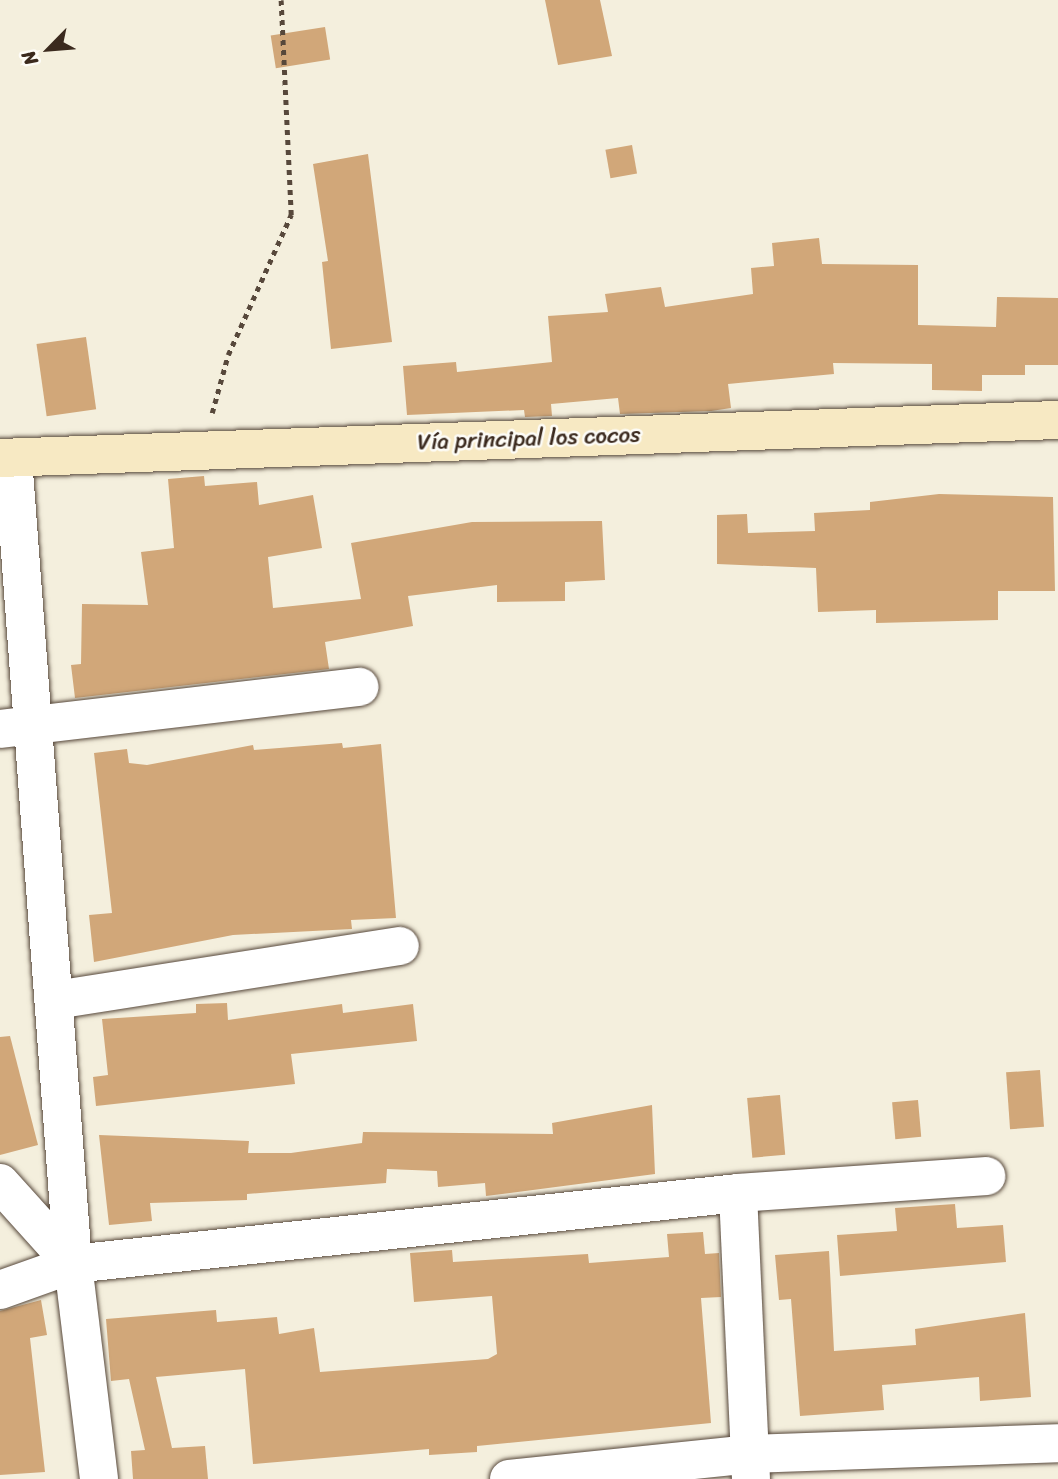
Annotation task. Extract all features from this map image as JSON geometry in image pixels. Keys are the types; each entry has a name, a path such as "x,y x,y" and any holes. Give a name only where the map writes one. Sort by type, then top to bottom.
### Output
{"street":[{"name":"Vía principal los cocos","path":"7,458 1058,420"},
{"path":"7,458 15,727 55,1000 74,1264 99,1479"},
{"path":"15,727 360,687"},
{"path":"55,1000 400,946"},
{"path":"0,1290 74,1264 738,1193 986,1176"},
{"path":"0,1183 74,1264"},
{"path":"738,1193 750,1467"},
{"path":"509,1479 750,1467 1058,1444"}],"path":[{"path":"201,451 228,355 291,215 281,0"}],"building":[{"path":"545,0 600,0 612,56 558,65"},
{"path":"325,27 330,60 276,68 271,36"},
{"path":"632,145 637,174 610,178 605,150"},
{"path":"368,154 392,342 331,349 322,262 328,261 313,164"},
{"path":"819,238 822,264 918,265 918,325 996,327 997,297 1058,298 1058,365 1025,365 1025,375 982,375 982,391 932,390 932,364 833,363 834,374 728,384 731,408 711,411 620,414 618,398 551,404 552,416 525,417 524,410 407,415 403,366 456,362 457,372 552,362 548,316 608,312 605,294 661,287 665,307 753,294 751,268 774,266 772,243"},
{"path":"86,337 96,409 47,416 36,344"},
{"path":"204,476 205,486 257,482 259,505 313,495 322,548 268,557 273,608 361,599 351,543 472,522 602,521 605,580 565,582 565,601 497,602 497,585 408,596 413,626 325,642 329,669 75,698 71,665 81,664 82,604 148,605 141,552 174,548 168,479"},
{"path":"939,494 1053,497 1055,591 998,591 998,620 876,623 876,610 818,612 816,568 717,564 717,515 747,514 748,533 815,531 814,513 870,510 870,502"},
{"path":"342,743 343,748 381,744 396,918 351,920 352,929 233,935 94,962 89,915 112,913 94,753 127,749 129,763 147,765 253,745 254,750"},
{"path":"227,1003 228,1020 342,1004 343,1013 413,1004 417,1041 291,1054 295,1084 96,1106 93,1077 108,1075 102,1019 196,1013 196,1004"},
{"path":"10,1036 38,1145 0,1155 0,1037"},
{"path":"1040,1070 1044,1127 1010,1129 1006,1072"},
{"path":"780,1095 785,1155 752,1158 747,1098"},
{"path":"918,1100 921,1137 895,1139 892,1102"},
{"path":"652,1105 655,1174 486,1196 485,1183 438,1187 437,1171 387,1169 386,1183 247,1194 247,1200 150,1203 152,1221 109,1225 99,1135 249,1141 248,1153 291,1153 362,1143 363,1132 553,1134 552,1123"},
{"path":"955,1204 957,1228 1003,1225 1006,1262 840,1276 837,1235 897,1231 895,1208"},
{"path":"703,1232 705,1254 719,1253 721,1297 701,1298 711,1423 477,1446 477,1452 429,1455 429,1449 253,1464 245,1369 156,1377 172,1448 205,1446 208,1479 133,1479 131,1451 145,1450 129,1379 111,1381 106,1319 216,1310 217,1322 277,1317 279,1334 314,1328 320,1372 488,1359 497,1354 492,1296 414,1302 410,1253 452,1250 453,1262 588,1254 589,1263 669,1257 667,1234"},
{"path":"829,1251 834,1351 916,1345 915,1329 1025,1313 1031,1397 980,1401 979,1377 882,1385 884,1410 800,1416 791,1299 779,1300 775,1255"},
{"path":"41,1300 47,1335 30,1338 45,1472 0,1475 0,1311"}]}
